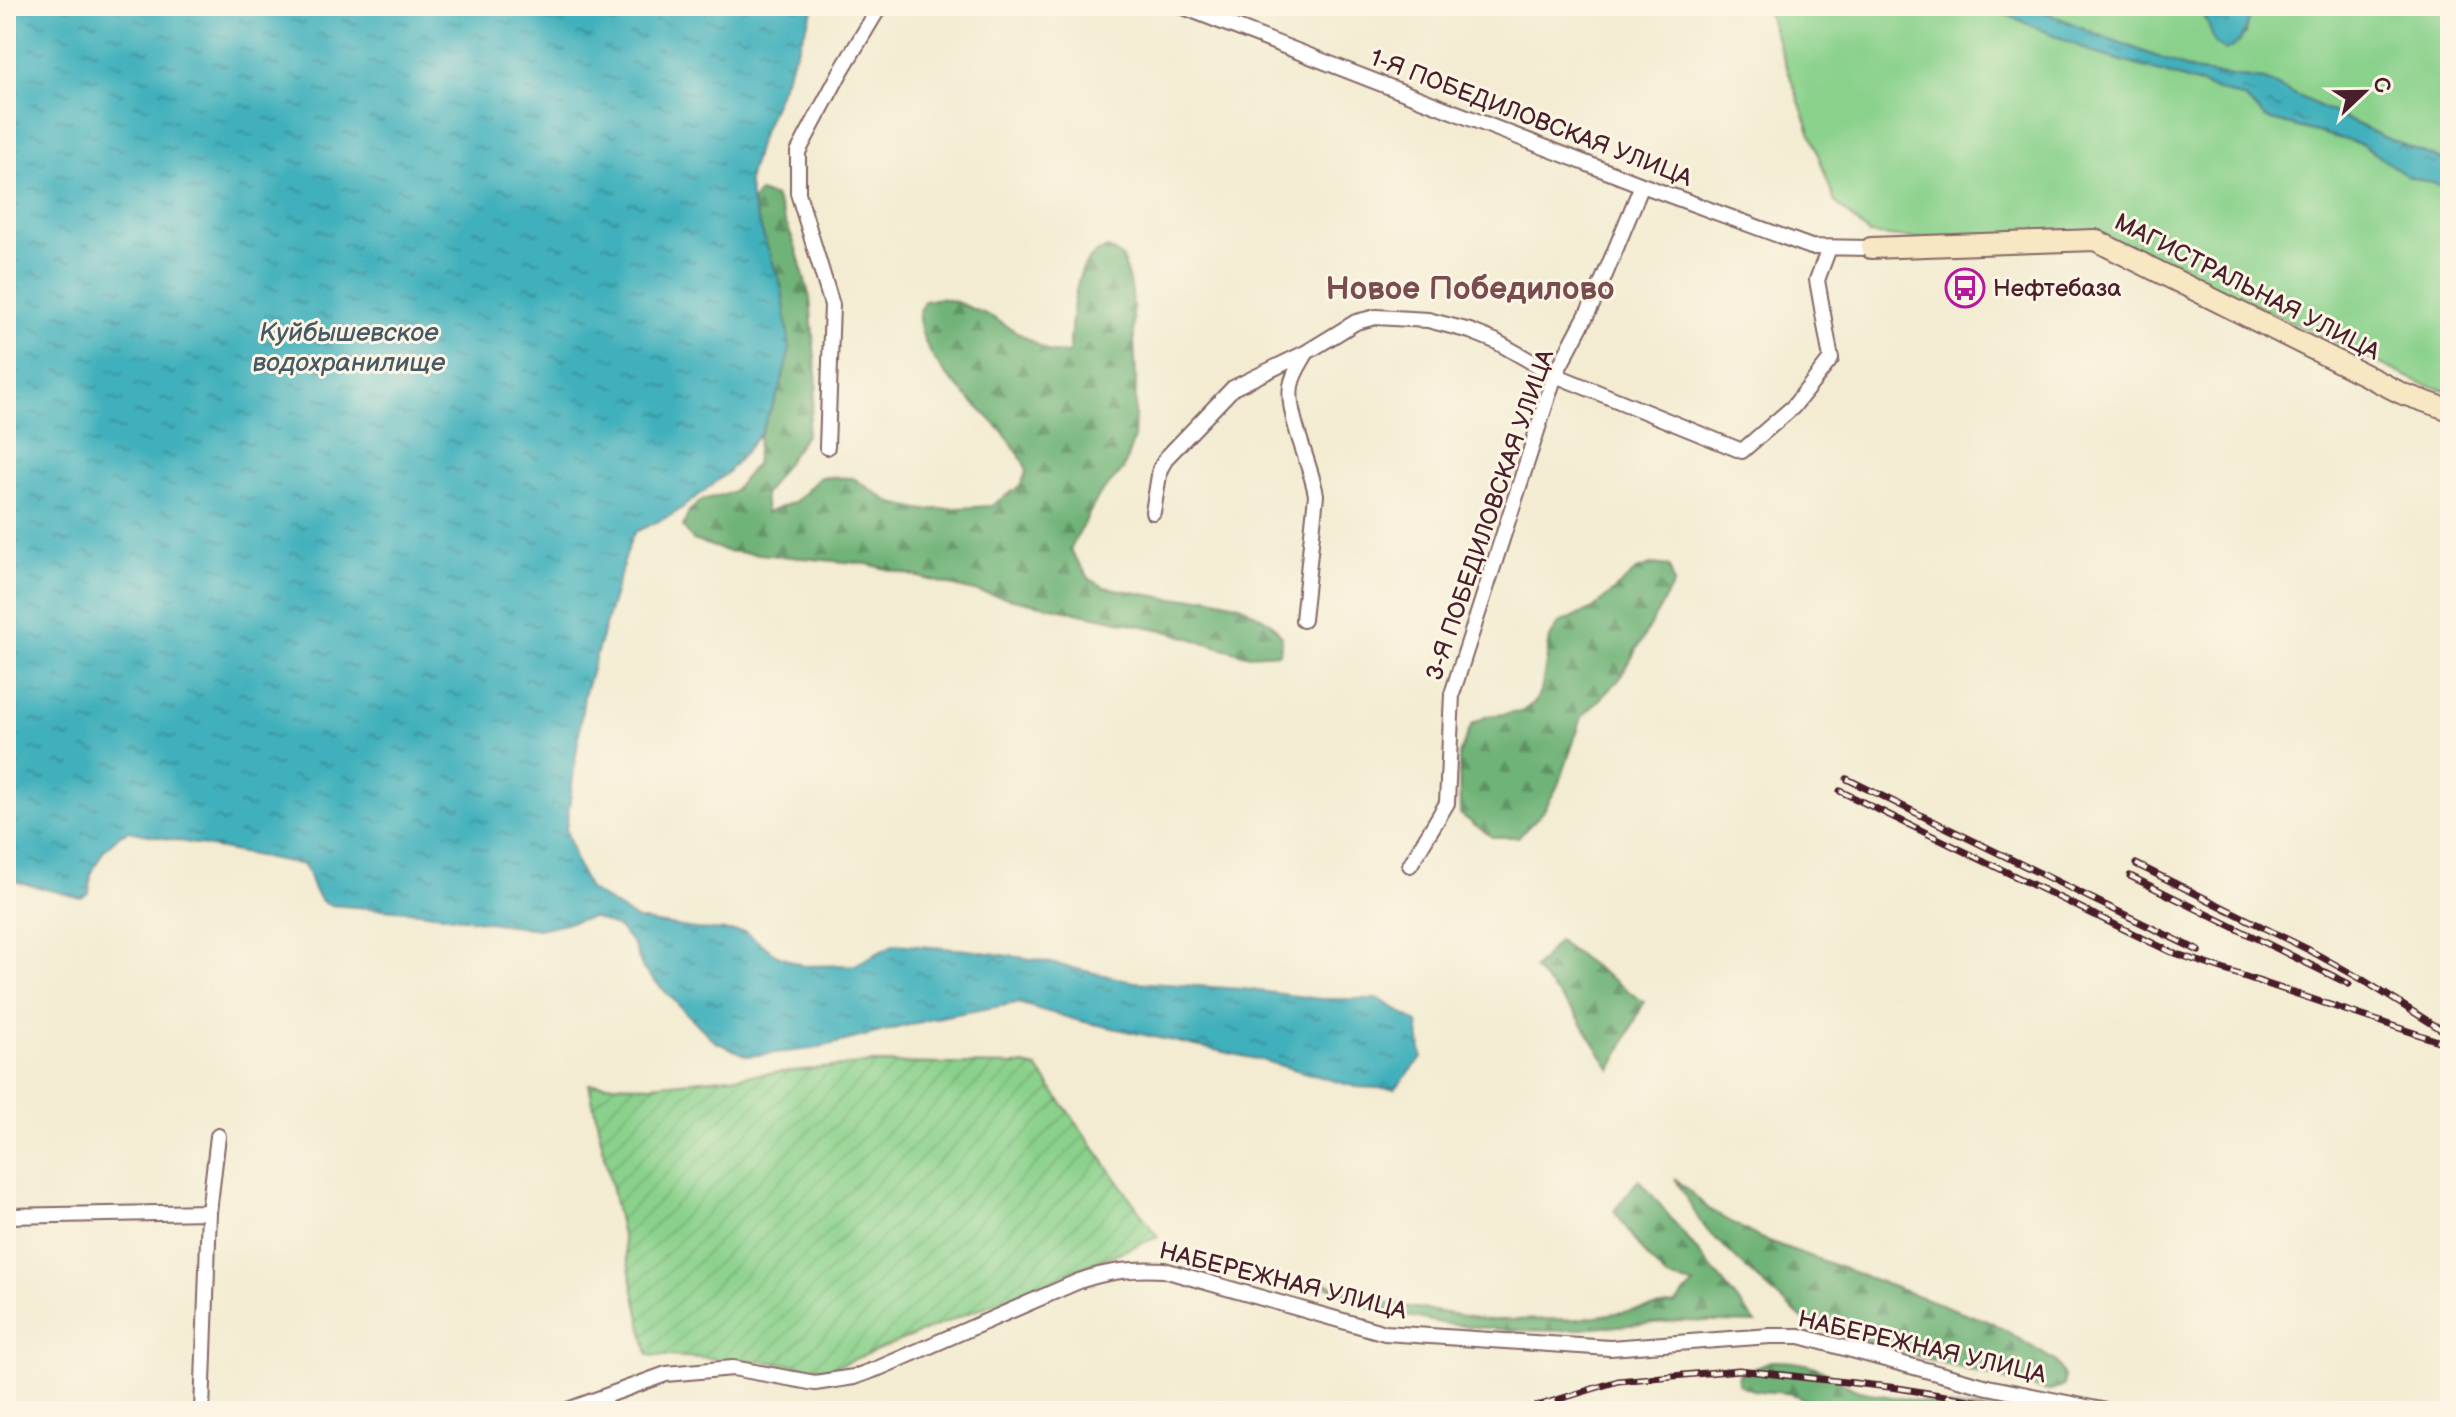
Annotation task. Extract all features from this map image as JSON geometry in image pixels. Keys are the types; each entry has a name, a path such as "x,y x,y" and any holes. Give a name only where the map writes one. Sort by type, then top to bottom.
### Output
{"street":[{"path":"827,447 832,305 798,193 798,152 880,6"},
{"name":"1-Я ПОБЕДИЛОВСКАЯ УЛИЦА","path":"1181,6 1642,185 1811,247 1871,248"},
{"name":"3-Я ПОБЕДИЛОВСКАЯ УЛИЦА","path":"1410,865 1447,803 1452,694 1555,375 1595,299 1642,185"},
{"name":"МАГИСТРАЛЬНАЯ УЛИЦА","path":"1871,248 2095,240 2403,394 2450,410"},
{"path":"1153,512 1160,469 1167,457 1233,388 1366,319 1428,320 1470,331 1495,341 1555,375 1742,451 1793,407 1831,359 1817,280 1829,248"},
{"path":"1303,620 1316,495 1291,407 1290,388 1307,352"},
{"path":"202,1411 209,1212 218,1136"},
{"path":"6,1216 209,1212"},
{"name":"НАБЕРЕЖНАЯ УЛИЦА","path":"565,1411 666,1374 733,1368 815,1383 854,1377 1079,1281 1109,1271 1134,1268 1164,1270 1385,1333 1610,1348 1800,1336 1988,1387 2107,1411"}],"green space":[{"path":"1765,6 1988,6 2094,53 2246,99 2265,118 2361,144 2407,176 2450,188 2450,392 2421,383 2096,233 1919,239 1869,234 1835,202"},
{"path":"2031,6 2201,6 2208,24 2245,35 2252,6 2450,6 2450,163 2386,138 2265,80 2198,72"},
{"path":"759,192 775,197 795,245 810,298 817,385 806,435 764,495 766,513 796,501 820,477 853,478 892,503 924,510 991,506 1020,486 1027,471 1017,450 936,362 925,342 920,310 924,301 940,298 956,302 990,316 1050,352 1069,353 1080,277 1092,256 1107,248 1122,257 1132,292 1136,384 1134,438 1123,470 1099,495 1070,550 1090,579 1104,587 1172,599 1207,597 1240,605 1271,623 1282,636 1280,653 1246,655 1163,630 974,591 867,564 726,551 693,540 683,527 689,511 702,500 733,492 755,465 760,434 780,388 782,289 752,203"},
{"path":"1653,564 1669,566 1674,583 1620,679 1582,717 1560,782 1543,812 1518,837 1492,837 1460,814 1459,755 1472,724 1487,716 1521,712 1535,702 1542,687 1550,638 1559,623 1593,609 1637,570"},
{"path":"1558,941 1644,1002 1611,1070 1576,1014 1534,969"},
{"path":"872,1063 1023,1065 1037,1068 1158,1237 830,1369 759,1361 648,1355 589,1084 651,1085"},
{"path":"1675,1178 1710,1210 1760,1238 1995,1324 2055,1361 2064,1376 2064,1386 2047,1391 1872,1344 1805,1321 1702,1225"},
{"path":"1639,1179 1756,1323 1679,1321 1556,1331 1446,1324 1370,1308 1309,1277 1379,1302 1489,1320 1577,1319 1675,1304 1694,1284 1667,1278 1614,1211"},
{"path":"1771,1361 1811,1366 1859,1391 1943,1406 1997,1411 1815,1411 1798,1396 1756,1391 1738,1383 1739,1374"}],"water":[{"name":"Куйбышевское водохранилище","path":"6,6 815,6 758,144 748,181 752,203 782,289 790,349 780,388 760,434 727,473 674,514 635,532 631,539 584,696 566,829 577,865 589,889 638,920 695,929 745,932 775,954 803,966 855,965 895,944 1038,960 1134,982 1243,989 1320,999 1379,999 1418,1023 1422,1058 1395,1089 1356,1087 1261,1060 1080,1021 1017,1003 945,1016 812,1049 747,1056 714,1041 643,969 633,944 619,928 593,917 538,929 420,912 329,905 319,898 304,865 128,831 103,851 91,874 89,893 81,898 6,879"},
{"path":"1988,6 2031,6 2198,72 2265,80 2386,138 2450,163 2450,188 2407,176 2361,144 2265,118 2246,99 2094,53"},
{"path":"2201,6 2252,6 2244,33 2237,44 2225,50 2215,43"}],"railway":[{"path":"1847,779 2199,951"},
{"path":"1840,791 2171,952 2450,1045"},
{"path":"2136,864 2309,950 2450,1035"},
{"path":"2130,876 2349,984"},
{"path":"1521,1411 1618,1381 1739,1370 1898,1388 2035,1411"}],"place":[{"name":"Нефтебаза","path":"1965,288"}],"district":[{"name":"Новое Победилово","path":"1470,289"}]}
